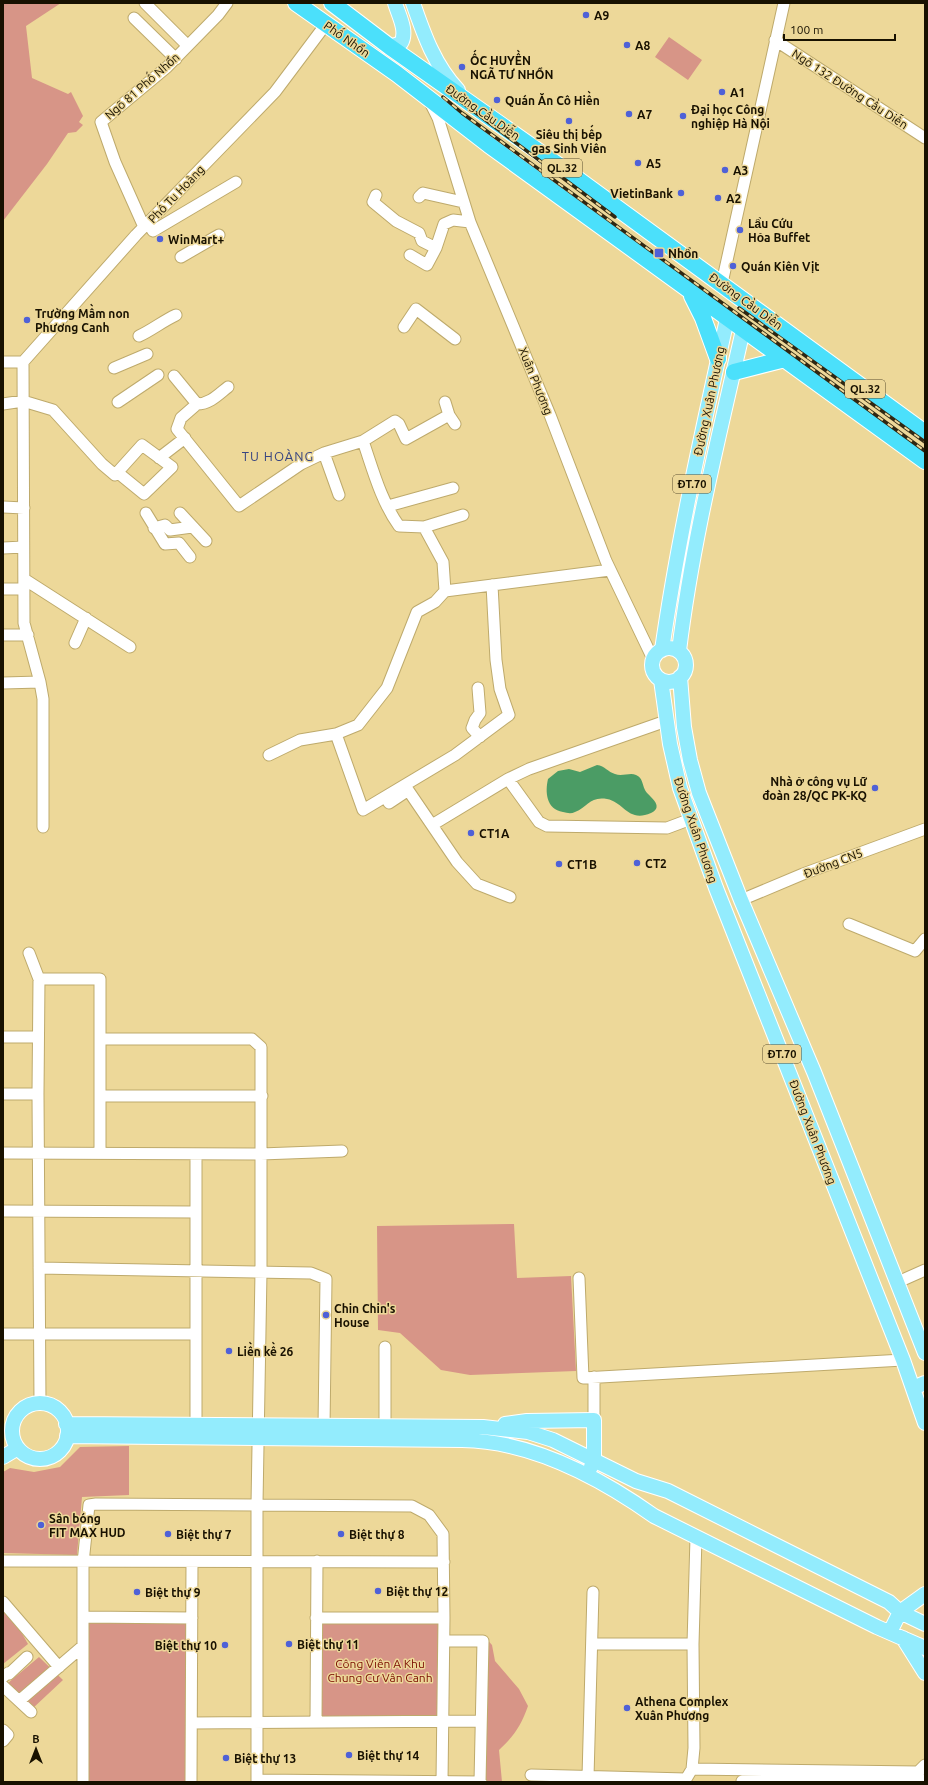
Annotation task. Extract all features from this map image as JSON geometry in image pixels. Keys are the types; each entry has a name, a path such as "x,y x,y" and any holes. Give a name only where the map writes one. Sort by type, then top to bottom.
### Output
{"highway":[{"name":"Phố Nhổn","path":"296,3 397,74"},
{"name":"Phố Nhổn","path":"332,3 390,47"},
{"name":"Đường Cầu Diễn","path":"390,47 468,101 727,287 925,433"},
{"name":"Đường Cầu Diễn","path":"397,74 727,319 785,359 925,461"},
{"name":"ĐT.70","path":"727,287 727,319"},
{"path":"691,292 703,318 718,359"},
{"name":"ĐT.70","path":"743,330 749,304"},
{"path":"734,372 785,359"}],"main road":[{"path":"390,47 402,42 404,38 403,27 395,3"},
{"path":"413,3 425,38 438,64 448,80 468,101"},
{"name":"Đường Xuân Phương","path":"658,654 681,536 727,319"},
{"name":"Đường Xuân Phương","path":"679,651 689,581 743,330"},
{"path":"673,649 679,651 686,665 685,670 680,677 673,681 668,682 661,680 654,674 652,668 658,654 673,649"},
{"name":"Đường Xuân Phương","path":"680,677 684,727 690,760 699,793 741,900 814,1072 925,1353"},
{"name":"Đường Xuân Phương","path":"661,680 666,721 680,788 691,819 812,1133 903,1360 919,1386 925,1423"},
{"path":"3,1457 11,1444 13,1423 17,1415 23,1409 40,1403 48,1404 61,1413 67,1430 60,1450 46,1458 30,1457 11,1444"},
{"path":"483,1427 527,1421 594,1420 594,1459 587,1476"},
{"path":"67,1430 196,1424 258,1432 324,1427 483,1427 514,1430 541,1436 594,1459 636,1481 668,1492 889,1602 900,1612 925,1624"},
{"path":"67,1430 258,1432 478,1440 497,1442 540,1454 587,1476 628,1497 654,1516 925,1648"},
{"path":"925,1594 900,1612 897,1635 925,1673"}],"street":[{"path":"145,3 187,45"},
{"name":"Ngõ 81 Phố Nhổn","path":"146,225 115,162 101,122 176,59 187,45 218,15 227,3"},
{"path":"727,287 775,40 784,3"},
{"path":"134,18 176,59"},
{"name":"Phố Tu Hoàng","path":"23,362 146,225 275,92 326,24"},
{"name":"Ngõ 132 Đường Cầu Diễn","path":"775,40 925,138"},
{"name":"Xuân Phương","path":"429,99 438,118 470,222 550,415 610,570 658,654"},
{"path":"146,225 153,231 236,182"},
{"path":"419,197 424,193 463,202"},
{"path":"376,195 373,202 396,221 419,233 422,241 436,248"},
{"path":"410,255 427,265 436,248 444,224 453,220 470,222"},
{"path":"181,257 219,235"},
{"path":"404,327 416,309 455,339"},
{"path":"139,336 152,331 162,322 176,315"},
{"path":"114,368 147,354"},
{"path":"3,362 23,362 24,623 40,682 43,699 43,827"},
{"path":"118,402 158,375"},
{"path":"174,376 197,404"},
{"path":"228,387 212,400 202,404 197,404 181,418 177,428 239,506 301,464 324,453 363,441 395,421 399,424 406,439 452,419 445,402"},
{"path":"3,404 23,401 53,410 102,464 115,475 117,472 142,445 172,467 144,494 117,472"},
{"path":"159,458 185,438"},
{"path":"363,441 382,494 399,526 424,527 462,515"},
{"path":"324,453 340,494"},
{"path":"388,506 453,488"},
{"path":"3,507 24,508"},
{"path":"146,513 165,544 179,543 190,557"},
{"path":"180,513 206,541"},
{"path":"154,528 165,525 170,530 192,527"},
{"path":"424,527 443,562 445,591"},
{"path":"3,548 23,547"},
{"path":"269,755 300,740 336,734 358,725 387,688 417,612 435,602 445,591 610,570"},
{"path":"3,589 24,584 86,618 130,647"},
{"path":"336,734 363,810 455,755 509,715 500,689 496,660 492,586"},
{"path":"75,643 86,618"},
{"path":"3,635 28,635"},
{"path":"3,683 40,682"},
{"path":"478,688 480,713 472,728 480,737"},
{"path":"432,825 508,779 529,769 666,721"},
{"path":"389,803 429,778"},
{"path":"508,779 539,822 546,826 667,828 691,819"},
{"path":"408,790 457,862 477,884 510,897"},
{"name":"Đường CN5","path":"741,900 803,874 925,829"},
{"path":"849,924 915,951 925,939"},
{"path":"29,953 39,979 38,1212 40,1403"},
{"path":"39,979 100,979 100,1153"},
{"path":"3,1037 38,1037"},
{"path":"101,1039 252,1039 261,1047 261,1272 256,1504 257,1781 480,1782 483,1641 444,1641"},
{"path":"3,1094 38,1094"},
{"path":"100,1096 262,1096"},
{"path":"3,1153 261,1154 342,1151"},
{"path":"196,1154 196,1424"},
{"path":"3,1211 195,1212"},
{"path":"39,1268 311,1272 326,1279 324,1427"},
{"path":"898,1282 925,1270"},
{"path":"578,1278 583,1378 903,1360"},
{"path":"3,1334 196,1334"},
{"path":"385,1427 386,1347"},
{"path":"594,1377 594,1420"},
{"path":"83,1782 83,1562 89,1505 96,1504 412,1506 428,1515 443,1534 444,1641 442,1782"},
{"path":"530,1775 686,1780 692,1769 696,1537"},
{"path":"3,1561 256,1563 317,1561 444,1562"},
{"path":"316,1721 317,1561"},
{"path":"191,1782 192,1562"},
{"path":"588,1776 593,1644 593,1592"},
{"path":"4,1607 59,1667"},
{"path":"83,1617 192,1618"},
{"path":"316,1618 444,1618"},
{"path":"593,1644 693,1644"},
{"path":"19,1701 83,1646"},
{"path":"3,1677 8,1673 9,1674 27,1657"},
{"path":"3,1686 31,1712"},
{"path":"192,1722 481,1721"},
{"path":"3,1730 8,1735 3,1741"},
{"path":"742,1782 813,1776 918,1772 925,1765"},
{"path":"692,1769 813,1776 925,1780"}],"green space":[{"path":"3,3 61,3 26,26 32,78 68,94 71,92 83,116 79,122 83,125 76,132 68,133 47,164 3,221"},
{"path":"669,37 702,60 688,80 655,57"},
{"path":"514,1224 517,1278 571,1276 576,1371 470,1375 441,1370 400,1333 378,1330 377,1226"},
{"name":"Sân bóng FIT MAX HUD","path":"129,1446 129,1495 82,1497 77,1555 3,1553 3,1472 10,1468 34,1472 60,1467 80,1447"},
{"path":"7,1607 28,1644 3,1664 3,1611"},
{"path":"83,1617 192,1618 191,1782 83,1782"},
{"name":"Công Viên A Khu Chung Cư Vân Canh","path":"316,1618 444,1618 443,1721 316,1721"},
{"path":"483,1635 492,1645 495,1661 519,1689 528,1706 523,1719 516,1730 499,1750 502,1782 480,1782"},
{"path":"39,1657 63,1680 32,1709 8,1683"}],"shaded area":[{"path":"597,765 618,775 634,774 638,776 641,779 646,792 656,804 657,807 655,810 651,813 643,815 631,814 613,801 601,798 593,800 572,813 557,810 550,804 547,794 548,779 558,771 569,769 580,772"}],"railway":[{"path":"452,95 615,217"},
{"path":"443,97 462,113 925,451"},
{"path":"739,308 925,442"}],"place":[{"name":"A9","path":"586,15"},
{"name":"A8","path":"627,45"},
{"name":"ỐC HUYỀN NGÃ TƯ NHỔN","path":"462,67"},
{"name":"A1","path":"722,92"},
{"name":"Quán Ăn Cô Hiền","path":"497,100"},
{"name":"A7","path":"629,114"},
{"name":"Đại học Công nghiệp Hà Nội","path":"683,116"},
{"name":"Siêu thị bếp gas Sinh Viên","path":"569,121"},
{"name":"A5","path":"638,163"},
{"name":"A3","path":"725,170"},
{"name":"VietinBank","path":"681,193"},
{"name":"A2","path":"718,198"},
{"name":"Lẩu Cứu Hỏa Buffet","path":"740,230"},
{"name":"WinMart+","path":"160,239"},
{"name":"Nhổn","path":"659,253"},
{"name":"Quán Kiên Vịt","path":"733,266"},
{"name":"Trường Mầm non Phương Canh","path":"27,320"},
{"name":"Nhà ở công vụ Lữ đoàn 28/QC PK-KQ","path":"875,788"},
{"name":"CT1A","path":"471,833"},
{"name":"CT2","path":"637,863"},
{"name":"CT1B","path":"559,864"},
{"name":"Chin Chin's House","path":"326,1315"},
{"name":"Liền kề 26","path":"229,1351"},
{"name":"Sân bóng FIT MAX HUD","path":"41,1525"},
{"name":"Biệt thự 7","path":"168,1534"},
{"name":"Biệt thự 8","path":"341,1534"},
{"name":"Biệt thự 12","path":"378,1591"},
{"name":"Biệt thự 9","path":"137,1592"},
{"name":"Biệt thự 11","path":"289,1644"},
{"name":"Biệt thự 10","path":"225,1645"},
{"name":"Athena Complex Xuân Phương","path":"627,1708"},
{"name":"Biệt thự 14","path":"349,1755"},
{"name":"Biệt thự 13","path":"226,1758"}],"district":[{"name":"TU HOÀNG","path":"278,456"}]}
